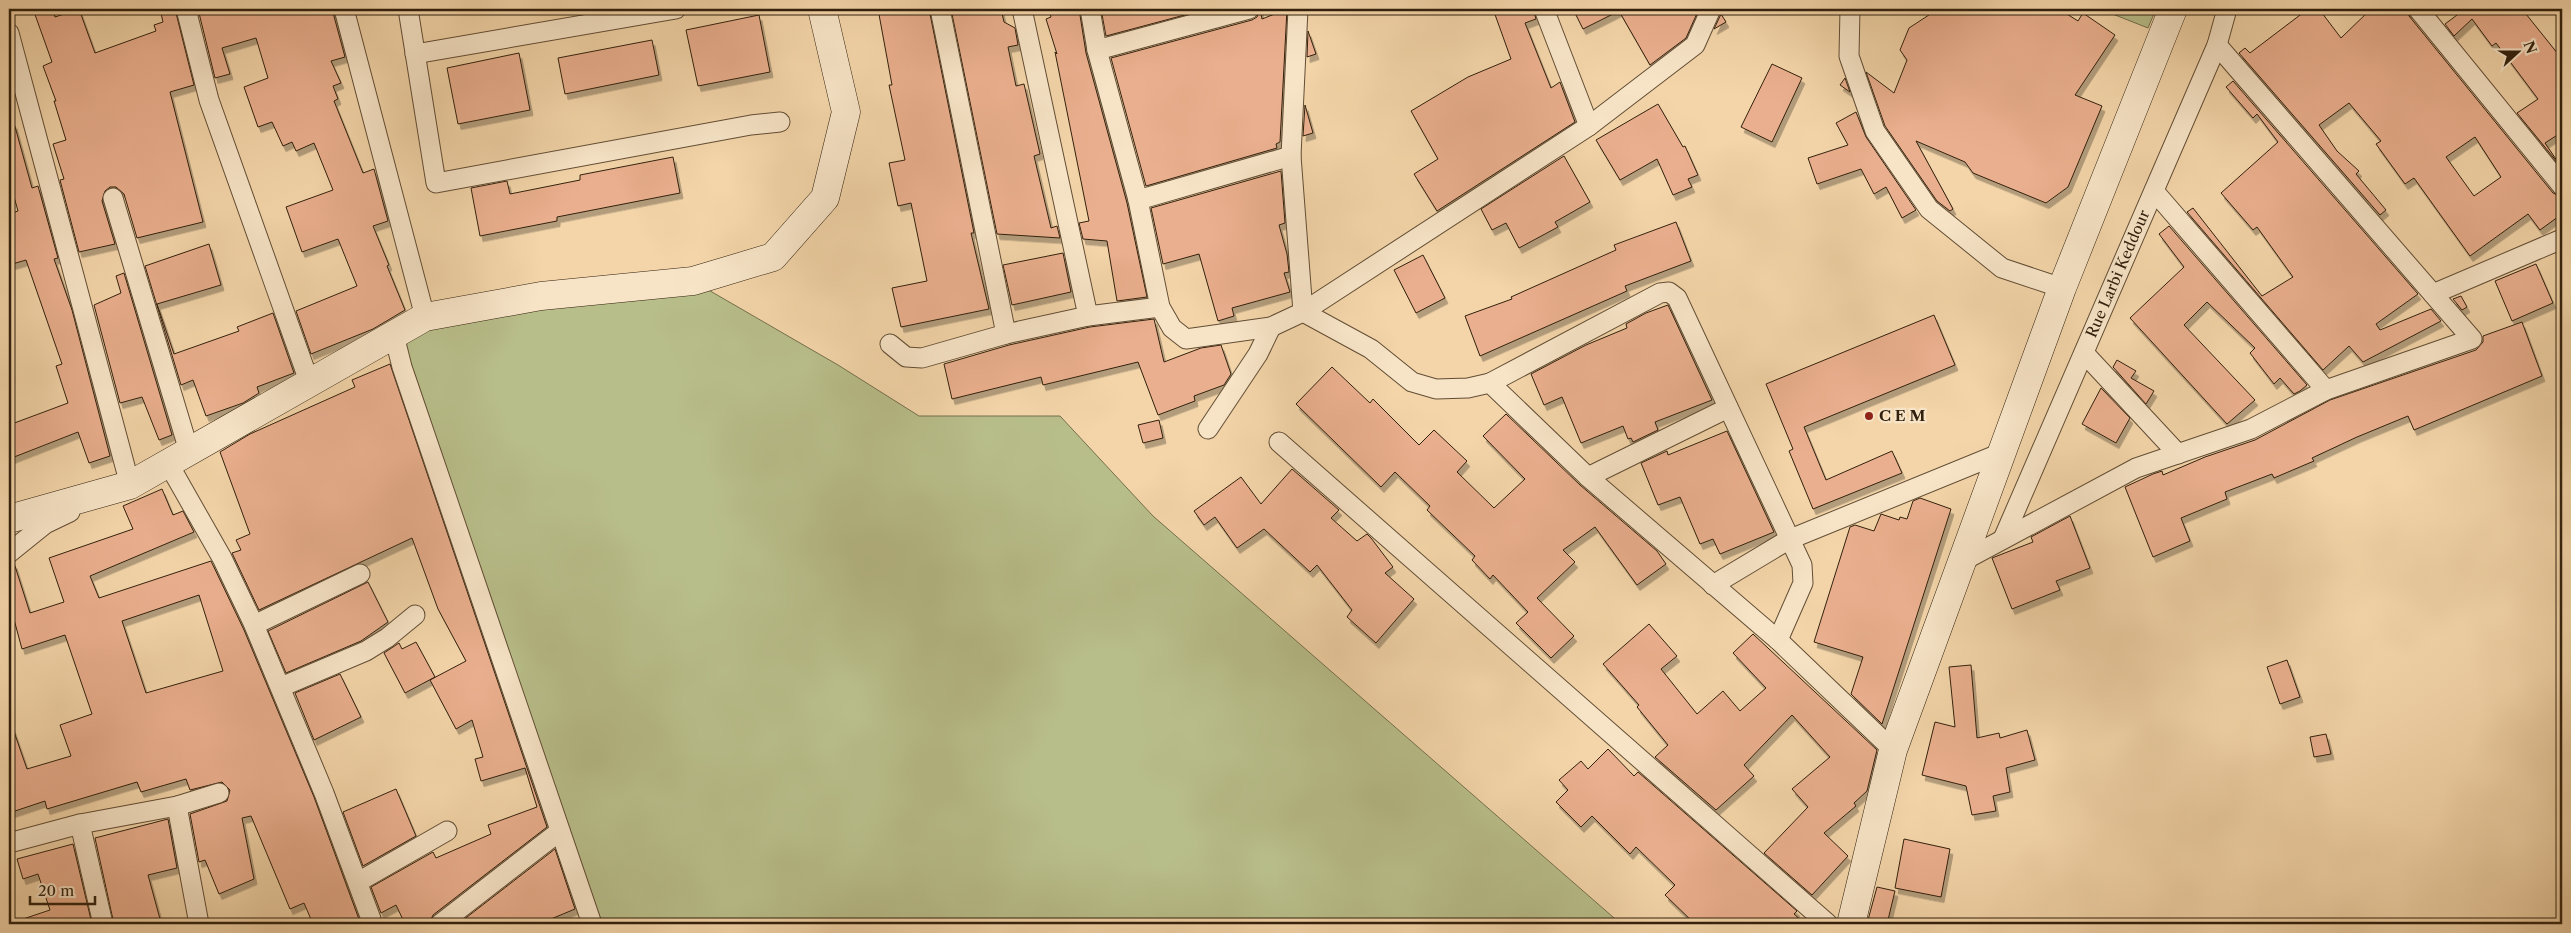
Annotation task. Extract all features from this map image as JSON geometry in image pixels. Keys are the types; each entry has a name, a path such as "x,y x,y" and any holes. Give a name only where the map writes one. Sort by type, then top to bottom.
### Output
{"main road":[{"path":"9,519 130,485 223,434 426,317 541,296 693,281 773,257 825,198 846,112 822,9"},
{"path":"1851,924 1893,750 2062,288 2173,9"}],"street":[{"path":"186,9 209,100 310,384"},
{"path":"344,9 426,317"},
{"path":"408,9 436,184 751,125 780,122"},
{"path":"415,54 676,9"},
{"path":"940,9 1006,334"},
{"path":"1022,9 1088,316"},
{"path":"1090,9 1097,50 1138,200 1160,308 1172,328 1186,339 1271,327 1302,312 1589,126 1695,45 1711,9"},
{"path":"1097,50 1249,9"},
{"path":"1298,9 1291,156 1302,312"},
{"path":"1544,9 1589,126"},
{"path":"1850,9 1849,56 1875,131 1929,209 2002,268 2062,288"},
{"name":"Rue Larbi Keddour","path":"2003,539 2217,45 2227,9"},
{"path":"2418,9 2562,186"},
{"path":"9,33 130,485 45,524 9,553"},
{"path":"1961,562 2136,468 2251,430 2326,390 2472,339 2217,45"},
{"path":"1138,200 1291,156"},
{"path":"2154,191 2326,390"},
{"path":"113,198 178,457 281,687 371,919"},
{"path":"2433,294 2562,240"},
{"path":"1302,312 1371,349 1412,382 1436,389 1468,388 1490,383 1660,292 1669,292 1677,298 1788,540 1802,566 1803,583 1778,640"},
{"path":"890,344 906,357 922,358 1006,334 1088,316 1160,308"},
{"path":"1208,429 1258,354 1271,327"},
{"path":"394,334 402,367 560,832 586,922"},
{"path":"2084,353 2178,454"},
{"path":"1490,383 1588,477 1778,640 1893,750"},
{"path":"1588,477 1728,408"},
{"path":"1279,442 1828,924"},
{"path":"1713,585 1788,540 2001,453"},
{"path":"254,625 360,574"},
{"path":"281,687 366,651 415,615"},
{"path":"9,844 80,824 176,806 219,793"},
{"path":"176,806 199,924"},
{"path":"80,824 103,924"},
{"path":"358,882 447,831"},
{"path":"440,924 560,832"}],"green space":[{"path":"2100,9 2156,9 2148,28"},
{"path":"693,281 838,365 919,416 1060,416 1153,516 1621,924 591,924 394,335"}],"building":[{"path":"33,9 52,9 55,17 79,9 95,53 156,31 154,25 163,22 160,9 175,9 194,85 170,92 203,222 137,238 124,194 116,187 110,187 105,191 102,201 115,244 79,252 60,180 64,179 53,144 66,140 54,101 56,101 43,66 52,62"},
{"path":"198,9 332,9 345,57 331,61 341,83 333,86 338,99 334,101 363,173 374,169 388,221 373,226 405,310 373,329 311,354 296,311 357,286 338,239 302,252 286,207 333,190 314,143 296,151 292,142 283,146 272,122 258,127 244,87 268,78 256,38 222,48 230,74 215,78"},
{"path":"878,9 929,9 974,233 971,233 989,309 901,327 892,288 927,281 911,203 898,206 889,163 905,160 889,85 892,85"},
{"path":"951,9 1001,9 1004,22 1015,28 1018,45 1008,47 1016,86 1024,84 1040,154 1034,156 1051,228 1057,226 1060,238 997,234"},
{"path":"1049,9 1079,9 1086,53 1127,203 1147,297 1117,301 1107,241 1083,239 1079,223 1089,221 1055,52 1057,54 1046,19 1051,17"},
{"path":"1101,9 1207,9 1106,36"},
{"path":"1260,9 1262,19 1287,9 1280,142 1276,144 1277,148 1146,186 1111,58 1252,20 1257,17"},
{"path":"1493,9 1533,9 1536,19 1525,23 1551,88 1560,82 1575,122 1437,211 1414,174 1438,159 1411,111 1468,77 1511,59"},
{"path":"1573,9 1699,9 1686,38 1650,65 1619,11 1583,29"},
{"path":"1938,9 2059,9 2078,21 2083,13 2115,35 2075,95 2102,106 2068,187 2046,203 1973,173 1965,162 1916,141 1953,209 1950,211 1937,201 1885,126 1866,72 1894,93 1907,60 1900,50 1909,28"},
{"path":"2308,9 2319,9 2341,38 2371,9 2407,9 2409,16 2553,193 2562,197 2562,214 2540,230 2528,214 2470,256 2414,178 2405,184 2376,144 2381,141 2349,103 2319,125 2337,151 2359,171 2356,174 2386,210 2380,215 2239,53 2245,48 2250,53","holes":["2475,137 2501,177 2474,196 2446,157"]},
{"path":"2465,9 2522,9 2562,59 2562,132 2545,143 2562,168 2517,113 2538,99 2496,43 2492,46 2472,19 2454,36 2445,24"},
{"path":"1721,14 1726,22 1714,29"},
{"path":"759,15 770,72 698,86 686,30"},
{"path":"1308,31 1316,54 1307,57"},
{"path":"652,40 659,75 565,94 558,58"},
{"path":"519,53 530,110 458,124 447,68"},
{"path":"1772,64 1802,78 1772,142 1741,127"},
{"path":"1845,78 1850,92 1840,85"},
{"path":"2233,81 2418,294 2376,324 2380,330 2431,309 2441,321 2363,362 2349,346 2323,370 2187,212 2193,208 2262,296 2293,277 2257,227 2253,230 2221,193 2278,142 2257,114 2253,118 2226,87"},
{"path":"1658,104 1683,147 1685,146 1698,175 1688,179 1692,187 1673,195 1657,159 1620,180 1596,140"},
{"path":"1305,105 1313,133 1303,136"},
{"path":"1856,112 1866,137 1916,210 1902,218 1886,187 1874,194 1861,169 1817,184 1808,158 1848,145 1836,123"},
{"path":"14,123 32,188 38,186 58,258 54,259 72,310 110,456 89,463 78,432 9,459 9,425 68,403 56,366 62,364 26,260 9,265 9,214 18,211 9,179 9,124"},
{"path":"1564,156 1590,202 1555,222 1558,227 1519,248 1506,223 1492,230 1481,209"},
{"path":"673,157 680,193 557,217 557,221 480,236 471,188 507,181 510,194 580,180 580,175"},
{"path":"1281,171 1285,223 1279,225 1287,254 1289,272 1284,273 1290,292 1232,308 1234,316 1218,321 1199,254 1163,264 1151,208"},
{"path":"1676,222 1691,261 1625,286 1627,291 1480,356 1465,316 1512,299 1511,297 1616,250 1614,245"},
{"path":"2169,226 2307,385 2300,391 2294,394 2280,378 2274,384 2250,353 2255,348 2207,302 2184,325 2255,400 2227,424 2130,318 2184,267 2159,234"},
{"path":"209,244 221,285 157,304 174,354 239,331 237,327 273,313 294,373 257,387 259,393 243,403 206,416 193,380 181,385 145,266"},
{"path":"1063,253 1071,292 1012,305 1003,265"},
{"path":"1423,255 1445,298 1416,313 1394,270"},
{"path":"2536,264 2553,303 2512,321 2495,281"},
{"path":"124,273 172,435 159,440 142,397 120,403 94,305 121,293 116,276"},
{"path":"2461,296 2467,307 2462,310 2453,299"},
{"path":"1668,305 1712,400 1655,422 1658,430 1633,442 1631,438 1628,439 1623,426 1581,443 1562,397 1544,405 1531,374 1586,345 1627,328 1626,324 1646,313"},
{"path":"1934,315 1955,365 1804,427 1826,480 1892,451 1902,473 1813,509 1789,451 1793,449 1766,384"},
{"path":"1154,319 1164,362 1201,348 1221,345 1231,374 1224,385 1194,396 1195,401 1158,415 1138,362 1043,385 1041,377 952,399 944,364 1009,345 1090,327"},
{"path":"2522,322 2542,376 2414,430 2408,416 2357,437 2312,458 2314,461 2274,478 2272,474 2225,492 2227,499 2181,518 2190,541 2153,557 2125,487 2153,474 2162,471 2163,475 2205,457 2255,440 2330,400 2476,350 2483,342 2483,336"},
{"path":"2117,360 2136,371 2131,378 2154,391 2146,404 2113,367"},
{"path":"390,364 547,827 433,915 429,924 405,924 396,905 381,913 371,887 433,852 436,858 491,834 488,825 537,807 525,768 481,781 475,759 483,757 472,720 456,729 430,680 466,661 438,609 412,538 259,610 232,553 241,550 236,540 250,534 220,452 250,434 355,387 352,380"},
{"path":"1332,367 1370,403 1373,399 1419,445 1434,430 1467,461 1457,472 1494,508 1525,479 1483,436 1506,414 1580,485 1657,551 1666,564 1637,585 1595,527 1563,550 1575,562 1537,598 1574,636 1551,658 1516,623 1528,612 1493,575 1490,579 1472,560 1475,556 1427,510 1430,506 1395,472 1381,487 1296,404"},
{"path":"2101,388 2130,418 2116,443 2082,424"},
{"path":"1159,420 1163,438 1143,443 1138,425"},
{"path":"1727,431 1774,532 1720,554 1713,539 1700,544 1680,497 1658,505 1641,463 1667,451 1668,455"},
{"path":"1292,469 1339,510 1331,518 1357,541 1367,534 1371,538 1393,567 1385,573 1414,599 1376,643 1347,617 1352,610 1317,565 1310,572 1264,529 1237,548 1215,517 1204,525 1194,511 1241,477 1261,504"},
{"path":"162,489 173,515 183,511 194,532 90,576 99,598 211,561 244,630 314,797 360,922 357,924 313,924 304,903 290,909 251,816 242,818 254,879 219,894 205,860 199,862 190,814 227,801 230,790 222,782 190,790 186,779 141,792 137,782 47,809 45,801 9,813 9,726 12,726 27,769 71,756 60,725 92,714 65,635 22,649 9,601 9,564 14,563 30,613 64,602 49,558 133,529 123,506","holes":["199,595 223,671 146,693 122,621"]},
{"path":"1920,498 1951,509 1882,724 1851,694 1863,657 1814,642 1850,527 1855,525 1874,531 1881,514 1899,520 1900,517 1907,519 1913,501"},
{"path":"2070,516 2090,568 2056,581 2060,590 2012,609 1992,558 2033,542 2031,537"},
{"path":"368,582 388,622 361,641 286,673 268,631"},
{"path":"1649,624 1677,656 1661,669 1697,714 1723,691 1740,711 1766,688 1733,653 1753,634 1877,750 1867,791 1854,803 1856,806 1824,833 1848,856 1812,895 1764,853 1808,807 1792,789 1830,757 1792,715 1744,765 1754,776 1716,810 1655,757 1668,745 1637,707 1639,705 1603,664"},
{"path":"416,642 435,677 405,693 384,653 399,643 402,649"},
{"path":"2287,660 2300,697 2280,704 2267,667"},
{"path":"1971,665 1977,738 1999,733 2000,738 2027,730 2035,760 2006,768 2010,792 1993,796 1996,811 1972,815 1966,786 1922,775 1935,722 1955,727 1949,667"},
{"path":"340,674 361,717 314,740 295,693"},
{"path":"2326,734 2331,754 2314,757 2310,737"},
{"path":"1608,749 1634,776 1638,772 1797,911 1794,914 1805,924 1695,924 1665,895 1675,885 1636,847 1630,854 1592,816 1581,827 1556,802 1568,790 1559,780 1581,761 1588,769"},
{"path":"396,789 416,836 363,866 343,812"},
{"path":"168,819 177,868 148,875 160,919 146,924 114,924 95,838"},
{"path":"1904,839 1950,849 1941,897 1895,888"},
{"path":"73,844 92,924 18,924 17,921 50,910 38,874 23,879 17,859"},
{"path":"555,849 575,909 539,924 458,924"},
{"path":"1877,887 1895,891 1887,924 1868,920"}],"place":[{"name":"C E M","path":"1869,416"}]}
